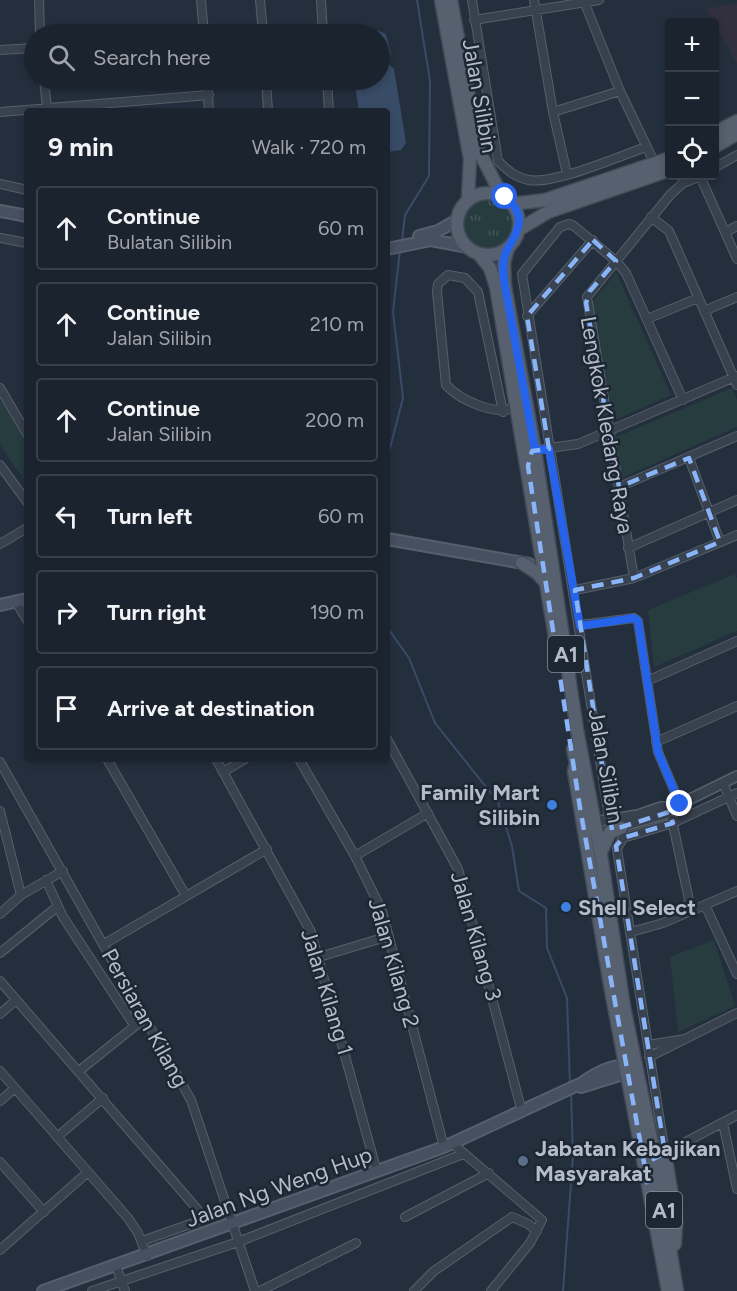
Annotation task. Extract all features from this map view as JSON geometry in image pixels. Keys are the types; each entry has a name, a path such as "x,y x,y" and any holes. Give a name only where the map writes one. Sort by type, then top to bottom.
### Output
{"main road":[{"name":"Jalan Silibin","path":"441,0 470,159 468,199"},
{"name":"Jalan Silibin","path":"451,0 479,151 507,200"},
{"path":"719,130 737,120"},
{"path":"719,144 737,134"},
{"path":"390,246 422,238 443,229 457,220 459,211 468,199 483,193 507,200 545,200 665,160"},
{"name":"A1","path":"508,248 518,230 548,212 665,171"},
{"path":"507,200 519,218 518,230"},
{"path":"0,211 24,215"},
{"name":"A1","path":"457,220 459,235 473,250"},
{"path":"422,238 441,240 493,254 508,248"},
{"name":"Jalan Silibin","path":"508,248 503,273 535,450 545,547"},
{"name":"Jalan Silibin","path":"473,250 494,277 514,411 545,547 593,826 602,855 629,1069 660,1156 675,1291"},
{"path":"524,393 514,411 524,423 527,443 535,450 530,454 528,466"},
{"path":"390,540 522,563 543,564 549,560 545,547 522,563"},
{"path":"522,563 537,573 547,586"},
{"name":"Jalan Silibin","path":"543,564 576,764 573,771 598,912 629,1069 648,1185 675,1291"},
{"path":"0,606 22,600"},
{"path":"576,764 593,826 598,912"},
{"path":"602,855 606,838 619,832"},
{"name":"Jalan Ng Weng Hup","path":"43,1291 147,1256 448,1145 582,1085 595,1073 629,1069"},
{"path":"648,1185 651,1177 650,1164 660,1156"}],"street":[{"path":"39,0 40,24"},
{"path":"201,0 203,24"},
{"path":"260,0 261,24"},
{"path":"321,0 322,24"},
{"name":"Jalan Silibin","path":"456,26 457,0"},
{"path":"472,0 498,161 512,174 530,181 550,179 646,147"},
{"path":"534,0 553,112 567,174"},
{"path":"474,20 599,0"},
{"path":"585,4 620,91 655,164"},
{"path":"0,50 24,49"},
{"path":"45,90 47,108 209,95"},
{"path":"208,90 209,108"},
{"path":"267,90 268,108"},
{"path":"328,90 329,108"},
{"path":"553,112 620,91"},
{"path":"0,112 24,110"},
{"path":"719,165 737,155"},
{"name":"Lengkok Kledang Raya","path":"634,578 586,303 590,291 651,217 676,189 693,180"},
{"path":"703,180 737,259"},
{"path":"0,184 24,189"},
{"path":"535,450 578,444 736,380 669,231 651,217"},
{"name":"Jalan Silibin","path":"660,1156 648,1045 617,849 619,832 610,819 522,274 556,231 569,224 593,240 626,273 683,400"},
{"path":"726,232 737,226"},
{"path":"0,238 24,242"},
{"path":"527,316 593,240"},
{"path":"448,275 465,278 478,292 514,411 456,394 446,385 437,292 438,284 448,275"},
{"path":"704,311 737,297"},
{"path":"646,319 698,298"},
{"path":"0,388 24,429"},
{"path":"618,487 737,436"},
{"path":"689,458 720,542"},
{"path":"0,465 24,498"},
{"path":"628,548 737,500"},
{"path":"0,544 24,530"},
{"path":"574,590 634,578 737,535"},
{"path":"580,626 634,618 638,621 656,742 672,807 673,823 689,900 686,912"},
{"path":"647,681 737,641"},
{"path":"656,742 736,708"},
{"name":"Jalan Kilang 3","path":"390,744 450,852 465,887 524,1111"},
{"name":"Persiaran Kilang","path":"0,762 191,1100 255,1291"},
{"path":"109,762 186,896"},
{"name":"Jalan Kilang 1","path":"218,762 304,918 319,957 377,1172"},
{"path":"223,772 240,762"},
{"name":"Jalan Kilang 2","path":"301,762 355,856 382,911 448,1145"},
{"path":"619,832 737,776"},
{"path":"723,783 733,794 737,816"},
{"path":"593,826 619,832 673,823 733,794"},
{"path":"593,826 610,819 672,807"},
{"path":"0,811 3,835 21,896"},
{"path":"355,856 428,813"},
{"path":"104,944 267,849"},
{"path":"0,914 21,896 63,871"},
{"path":"46,880 57,907 134,1025"},
{"path":"631,932 663,923 737,891"},
{"path":"689,900 703,906 734,959 737,974"},
{"path":"0,953 57,907"},
{"path":"319,957 389,936"},
{"path":"0,981 198,1210 198,1220 193,1223 142,1241"},
{"path":"0,1014 16,1000"},
{"path":"649,1058 737,1014"},
{"path":"79,1071 145,1018"},
{"path":"648,1045 687,1039"},
{"path":"0,1071 128,1218 142,1241 147,1256"},
{"path":"0,1101 15,1088"},
{"path":"57,1137 103,1098"},
{"path":"660,1156 737,1115"},
{"path":"723,1123 737,1189"},
{"path":"448,1145 489,1173 540,1218 542,1223 491,1291"},
{"path":"92,1291 238,1242 463,1154"},
{"path":"0,1162 44,1212"},
{"path":"0,1250 88,1172"},
{"path":"405,1217 489,1173"},
{"path":"414,1291 434,1271 512,1217 537,1231"},
{"path":"260,1291 356,1243"},
{"path":"116,1266 125,1291"}],"highlighted area":[{"path":"593,240 616,261 590,291 586,303 619,487 689,458 720,542 634,578 575,590 612,830 669,812 673,823 623,838 616,846 665,1153 649,1161 648,1185 580,808 528,466 532,451 549,449 527,316"}],"shaded area":[{"path":"737,3 737,64 719,31 719,18 712,18 707,9"}],"green space":[{"path":"489,194 499,196 508,202 514,211 516,221 514,231 508,240 499,246 489,248 479,246 470,240 464,231 462,221 464,211 470,202 479,196"},
{"path":"616,272 671,395 613,421 592,303"},
{"path":"732,388 737,400 737,427 622,478 616,437"},
{"path":"0,399 24,438 24,480 0,445"},
{"path":"735,574 737,579 737,631 654,667 648,610"},
{"path":"714,940 735,1006 678,1032 670,957"}],"water":[{"path":"390,65 394,69 406,143 401,150 390,152 390,108 359,108 356,90 390,90"}],"waterway":[{"path":"402,241 405,215 429,176 430,81 417,0"},
{"path":"390,448 403,398 393,312 400,250"},
{"path":"390,631 409,658 435,723 498,802 512,846 519,891 546,908 547,948 567,998 570,1084"},
{"path":"563,1291 573,1156 571,1093"}],"place":[{"name":"Family Mart Silibin","path":"552,805"},
{"name":"Shell Select","path":"566,907"},
{"name":"Jabatan Kebajikan Masyarakat","path":"523,1161"}],"route":[{"path":"505,197 512,204 519,218 517,235 508,248 504,263 505,286 535,450 549,449 580,626 634,618 638,621 658,752 680,804"}]}
